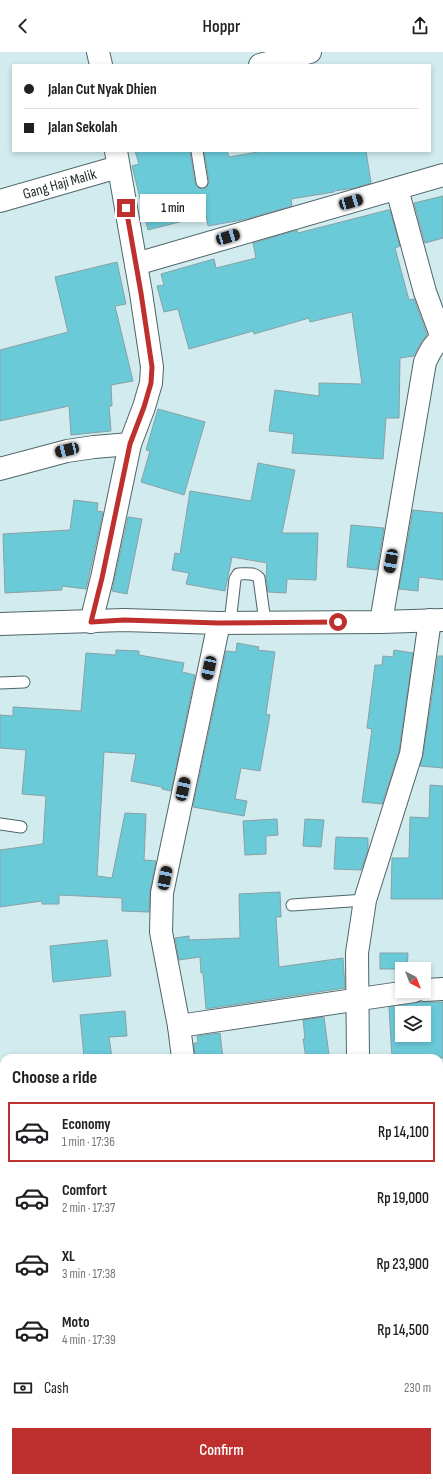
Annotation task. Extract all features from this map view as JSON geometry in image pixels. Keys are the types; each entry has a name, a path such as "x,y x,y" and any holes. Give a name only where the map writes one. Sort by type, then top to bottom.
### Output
{"street":[{"path":"98,52 101,64"},
{"path":"264,64 310,52"},
{"path":"91,622 102,578 130,444 151,383 152,367 136,264 117,159"},
{"name":"Gang Haji Malik","path":"0,202 117,159"},
{"path":"136,264 443,176"},
{"path":"381,622 425,362 436,342 443,338 425,292 397,188"},
{"path":"0,469 67,450 94,446 130,444"},
{"path":"0,624 124,620 224,623 381,622 437,620 411,754 366,900 357,953 358,1054"},
{"path":"182,1054 179,1026 161,932 162,892 224,623"},
{"path":"431,990 443,989"},
{"path":"179,1026 395,994"}],"lane":[{"path":"197,152 202,182"},
{"path":"224,623 235,579 238,574 253,574 257,575 259,578 265,622"},
{"path":"0,683 24,682"},
{"path":"0,824 21,827"},
{"path":"292,905 366,900"}],"building":[{"path":"135,152 190,152 195,183 199,188 203,189 207,187 209,181 204,152 227,152 229,157 257,152 366,152 371,183 355,188 291,199 292,206 247,219 208,226 206,215 148,230 132,166 139,164"},
{"path":"443,196 443,238 425,243 414,203"},
{"path":"390,210 400,246 395,248 409,300 414,299 427,335 421,342 414,356 400,358 399,418 386,418 383,459 292,453 294,434 269,431 275,390 319,396 319,383 362,384 352,312 310,322 309,318 254,334 253,331 189,349 178,309 164,312 157,286 164,285 161,274 214,259 216,268 256,258 253,243 297,230 298,233"},
{"path":"117,262 126,304 115,306 133,381 111,385 112,406 109,406 111,431 71,435 69,406 0,421 0,350 68,332 55,277"},
{"path":"158,409 205,422 184,495 141,482 150,451 146,450"},
{"path":"258,463 295,470 282,533 318,533 316,580 287,579 286,593 268,592 266,577 267,563 232,557 225,591 186,584 189,573 172,570 175,553 180,554 190,491 251,501"},
{"path":"74,500 98,503 97,511 103,512 86,589 62,586 62,590 5,593 3,534 70,530"},
{"path":"413,510 443,513 443,580 419,577 418,591 399,589"},
{"path":"128,517 142,519 127,594 112,591"},
{"path":"351,525 384,528 377,570 347,567"},
{"path":"237,643 259,647 258,650 275,652 266,714 270,715 260,771 241,768 235,799 247,801 244,816 193,807 226,651 236,652"},
{"path":"116,650 139,651 139,655 184,663 182,672 195,675 171,791 162,789 162,787 131,781 136,754 104,752 97,876 112,878 125,813 146,814 144,860 156,861 150,891 149,912 122,911 122,898 59,895 59,904 42,904 42,901 0,907 0,850 43,844 46,796 22,794 26,750 0,748 0,715 13,716 13,707 81,711 86,653 116,655"},
{"path":"394,650 413,653 399,751 382,804 362,802 372,729 367,728 375,665 382,665 383,656 393,657"},
{"path":"438,656 443,656 443,768 420,766 423,756"},
{"path":"430,785 443,786 443,899 391,899 392,858 409,858 410,817 429,818"},
{"path":"277,819 278,835 266,836 266,854 245,855 243,821"},
{"path":"305,819 324,820 321,847 303,846"},
{"path":"336,837 368,838 368,850 361,870 334,869"},
{"path":"280,892 281,917 276,917 279,967 343,958 345,988 206,1009 200,957 179,960 175,938 189,936 189,940 240,938 239,894"},
{"path":"107,940 111,976 53,982 50,946"},
{"path":"380,953 408,953 407,962 395,962 395,969 380,969"},
{"path":"420,1002 443,1002 443,1054 392,1054 389,1007 395,1006 395,1042 431,1042 431,1006 395,1006"},
{"path":"125,1011 127,1036 109,1037 111,1054 84,1054 80,1015"},
{"path":"324,1017 329,1054 305,1054 303,1039 305,1039 303,1020"},
{"path":"220,1033 223,1054 195,1054 194,1043 198,1043 197,1036"}],"route":[{"path":"126,208 152,367 151,383 130,444 102,578 91,622 124,620 218,623 338,622"}]}
